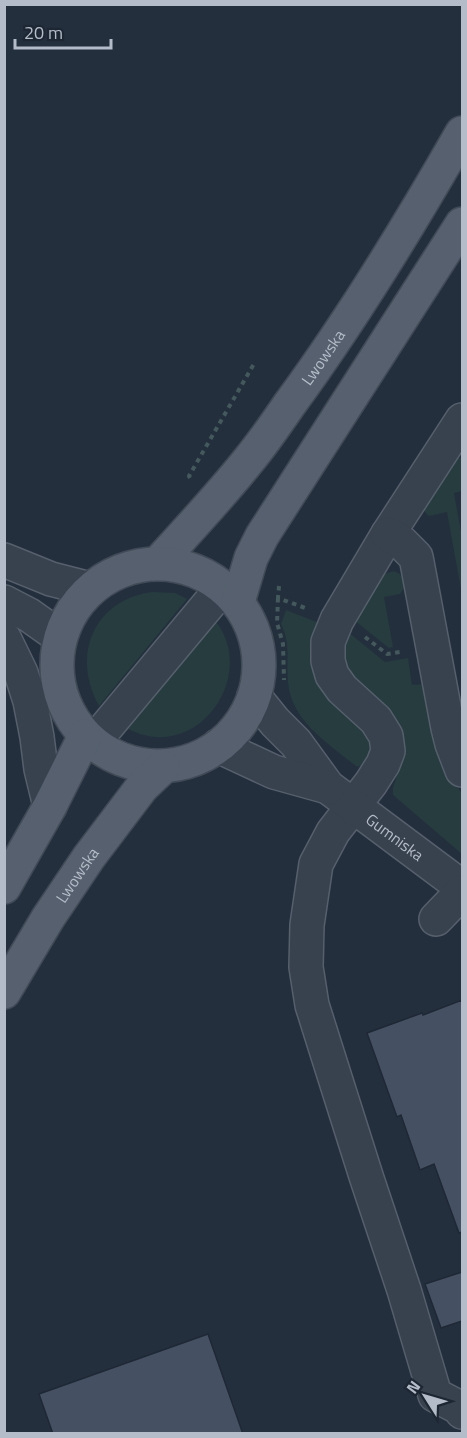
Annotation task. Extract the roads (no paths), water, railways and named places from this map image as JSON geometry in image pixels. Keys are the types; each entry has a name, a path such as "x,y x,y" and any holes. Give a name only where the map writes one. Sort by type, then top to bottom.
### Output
{"main road":[{"name":"Lwowska","path":"158,563 250,459 312,374 416,215 462,133"},
{"path":"230,594 262,536 462,224"},
{"path":"158,563 181,566 196,571 210,578 230,594 248,619 256,637 259,657 258,676 269,691 248,710 230,736 218,746 193,760 163,767 126,762 114,757 89,739 69,714 59,689 57,672 60,637 78,603 90,589 107,577 126,569 158,563"},
{"path":"4,887 89,739"},
{"name":"Lwowska","path":"4,992 48,918 89,857 142,787 163,767"}],"street":[{"path":"461,426 388,534 337,620 328,642 328,661 332,675 342,689 376,720 386,736 388,751 371,783 330,838 316,864 307,926 306,967 312,1005 404,1290 435,1395 460,1408 462,1412"},
{"path":"388,534 402,543 416,557 448,728 462,770"},
{"path":"4,560 51,579 90,589"},
{"path":"89,739 230,594"},
{"path":"4,602 29,615 60,637"},
{"path":"4,638 21,673 30,702 41,770 50,806"},
{"path":"269,691 275,722 296,742 328,787"},
{"path":"218,746 274,772 328,787"},
{"name":"Gumniska","path":"328,787 462,887"},
{"path":"436,919 462,892"}]}
